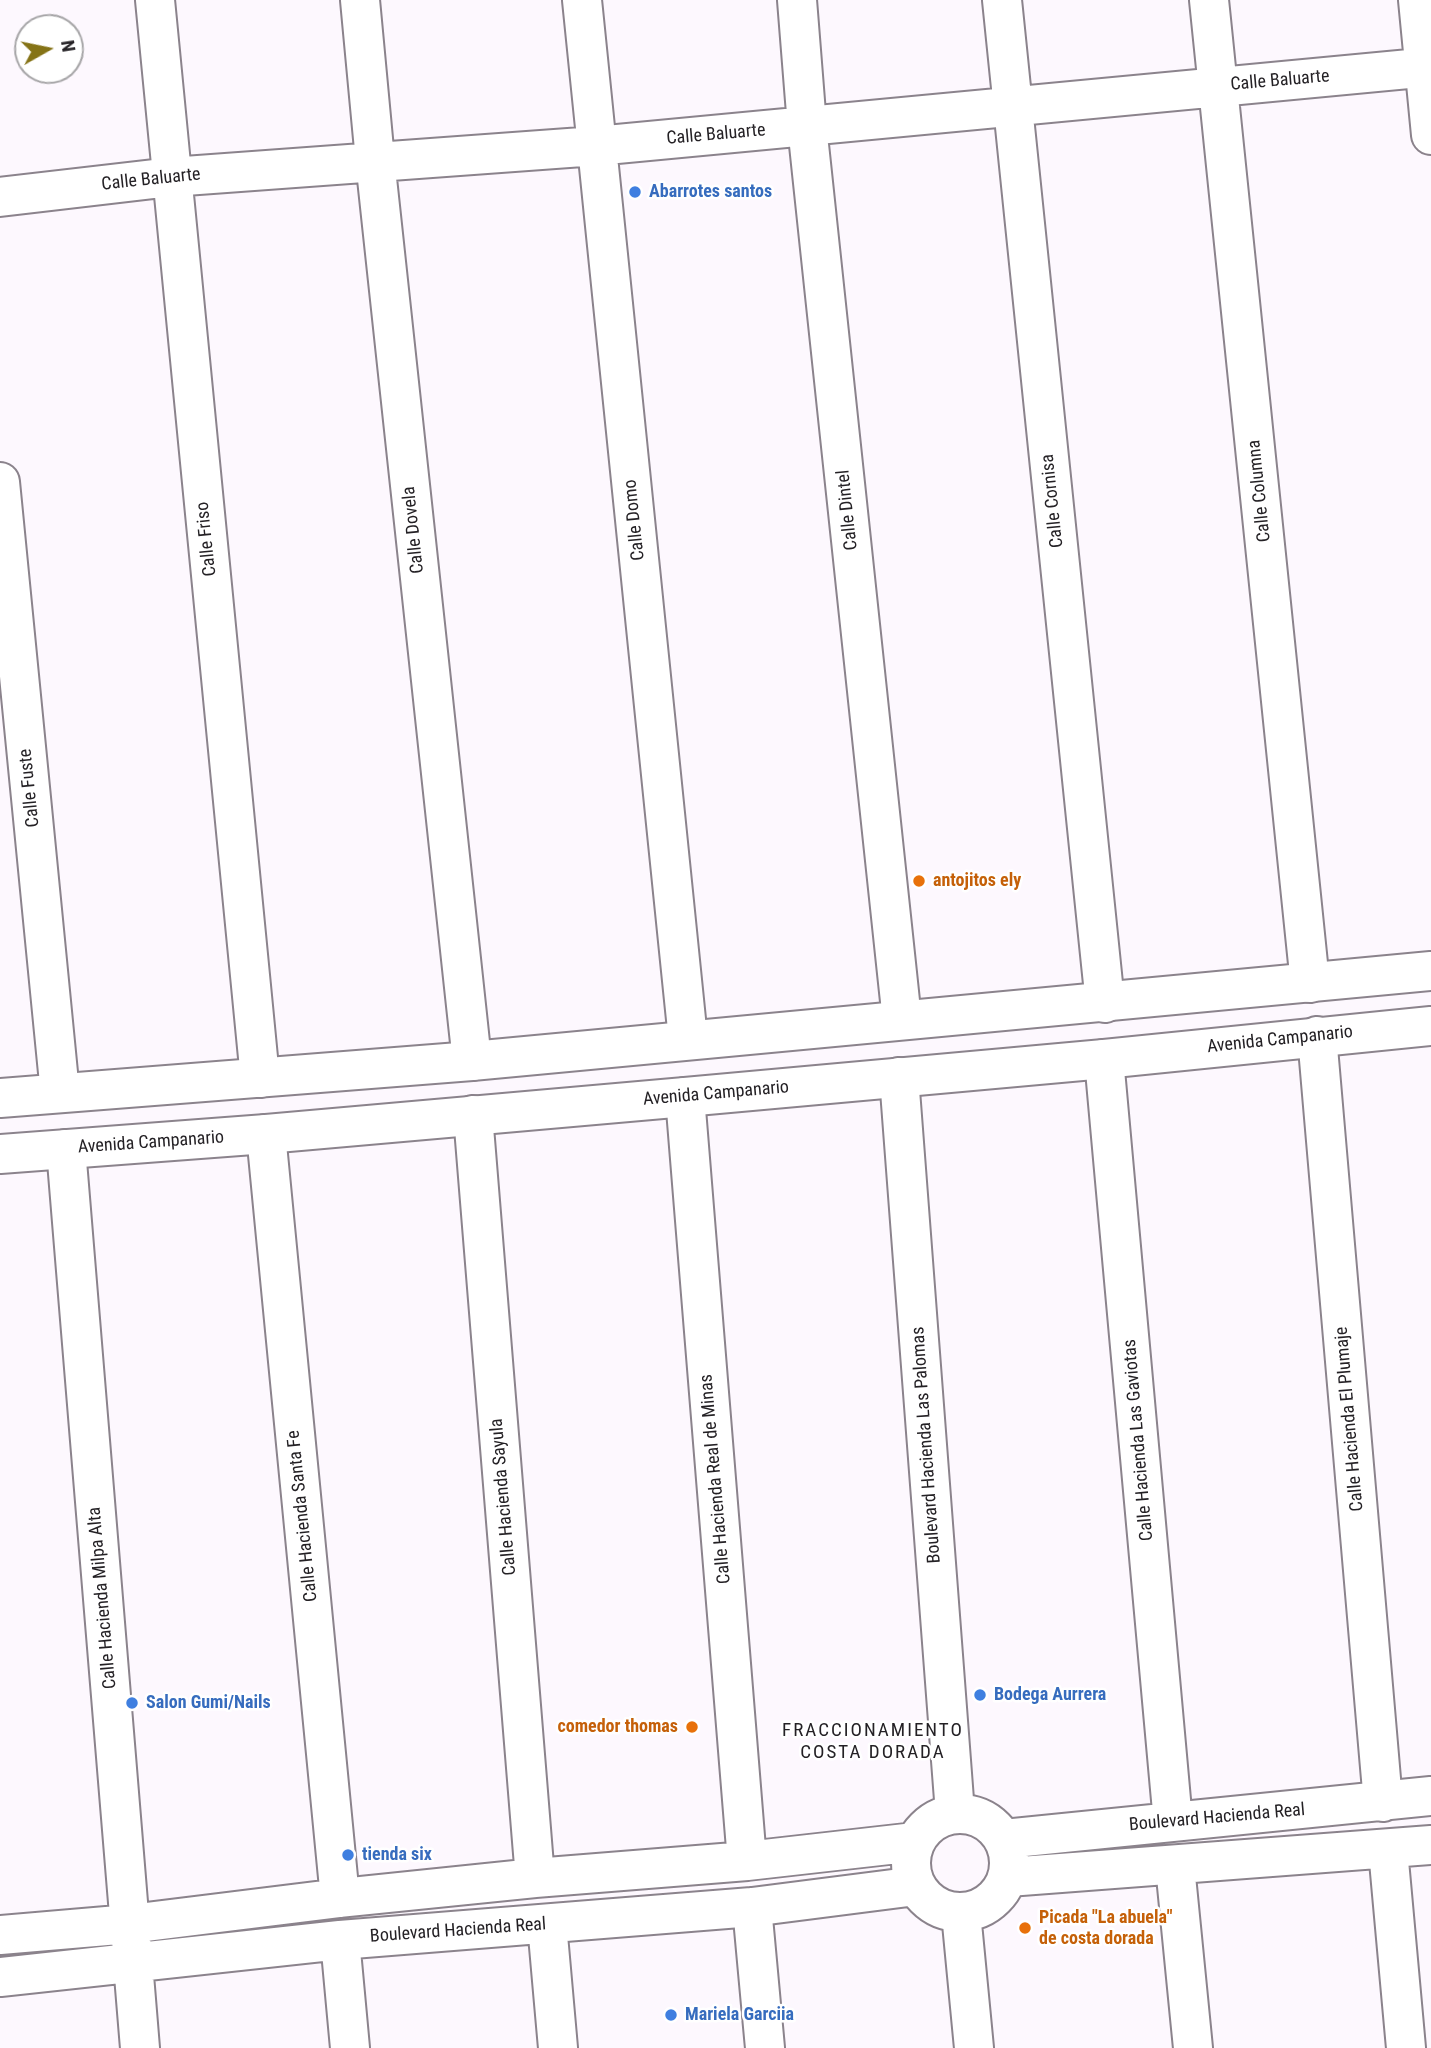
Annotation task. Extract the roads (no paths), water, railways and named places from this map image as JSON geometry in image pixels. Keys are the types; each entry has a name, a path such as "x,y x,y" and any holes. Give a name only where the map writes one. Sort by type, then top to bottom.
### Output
{"street":[{"name":"Calle Friso","path":"155,0 261,1078"},
{"name":"Calle Dovela","path":"360,0 374,160 472,1061"},
{"name":"Calle Domo","path":"582,0 688,1039"},
{"name":"Calle Dintel","path":"797,0 807,126 902,1020"},
{"name":"Calle Cornisa","path":"1002,0 1105,1003"},
{"name":"Calle Columna","path":"1209,0 1310,983"},
{"path":"1418,0 1428,68 1431,135"},
{"name":"Calle Baluarte","path":"0,197 171,177 374,160 596,146 1428,68"},
{"name":"Calle Fuste","path":"0,482 60,1093"},
{"path":"0,1098 472,1061 1431,971"},
{"name":"Avenida Campanario","path":"0,1154 267,1134 685,1097 1431,1026"},
{"name":"Calle Hacienda El Plumaje","path":"1317,1036 1383,1802"},
{"name":"Calle Hacienda Las Gaviotas","path":"1104,1059 1173,1822"},
{"name":"Boulevard Hacienda Las Palomas","path":"899,1077 955,1813"},
{"name":"Calle Hacienda Real de Minas","path":"685,1097 747,1861"},
{"name":"Calle Hacienda Sayula","path":"473,1115 535,1878"},
{"name":"Calle Hacienda Santa Fe","path":"267,1134 340,1898"},
{"name":"Calle Hacienda Milpa Alta","path":"66,1149 140,2048"},
{"name":"Boulevard Hacienda Real","path":"1004,1839 1431,1797"},
{"path":"955,1813 974,1815 991,1824 1004,1839 1009,1857 1008,1877 998,1895 981,1908 961,1913 934,1906 916,1886 910,1864 915,1842 931,1822 955,1813"},
{"path":"0,1935 130,1924 340,1898 535,1878 747,1861 915,1842"},
{"path":"1008,1877 1431,1845"},
{"path":"1388,1850 1406,2048"},
{"path":"1175,1866 1193,2048"},
{"name":"Boulevard Hacienda Real","path":"0,1977 340,1940 752,1907 916,1886"},
{"path":"752,1907 765,2048"},
{"path":"961,1913 974,2048"},
{"path":"547,1924 558,2048"},
{"path":"340,1940 350,2048"}],"place":[{"name":"Abarrotes santos","path":"635,192"},
{"name":"antojitos ely","path":"919,881"},
{"name":"Bodega Aurrera","path":"980,1695"},
{"name":"Salon Gumi/Nails","path":"132,1703"},
{"name":"comedor thomas","path":"692,1727"},
{"name":"tienda six","path":"348,1855"},
{"name":"Picada \"La abuela\" de costa dorada","path":"1025,1928"},
{"name":"Mariela Garciia","path":"671,2015"}],"district":[{"name":"FRACCIONAMIENTO COSTA DORADA","path":"873,1742"}]}
